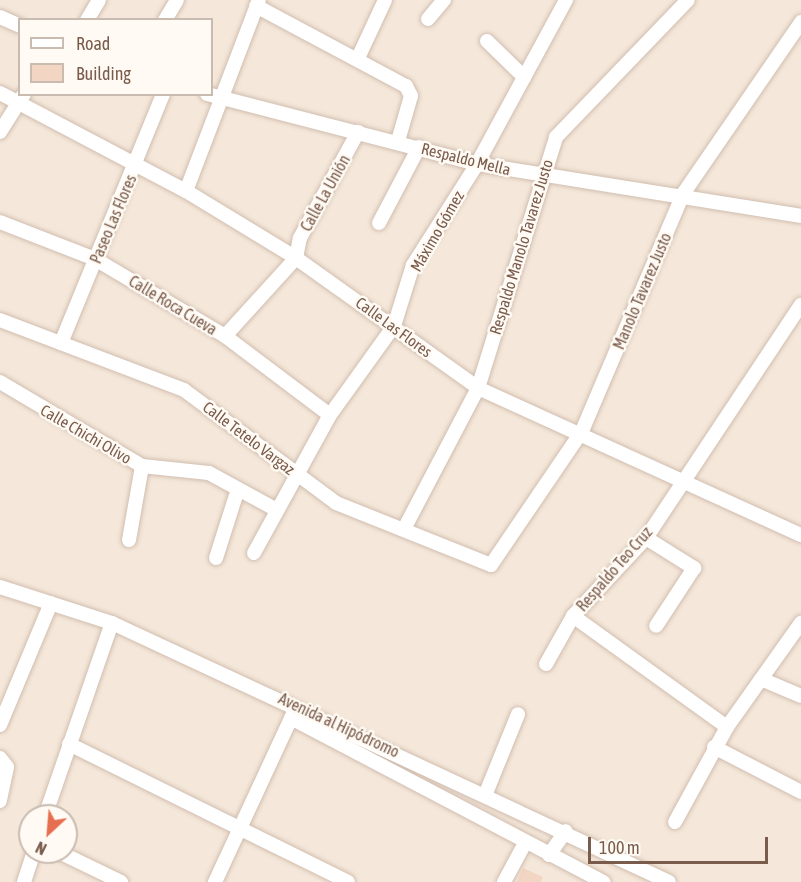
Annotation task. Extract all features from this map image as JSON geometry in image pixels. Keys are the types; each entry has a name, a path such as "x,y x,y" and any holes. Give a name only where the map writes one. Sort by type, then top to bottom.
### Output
{"street":[{"path":"88,18 99,0"},
{"path":"166,18 177,0"},
{"path":"358,57 385,0"},
{"path":"428,19 444,0"},
{"name":"Máximo Gómez","path":"254,553 295,473 330,415 394,326 413,265 477,164 566,0"},
{"name":"Respaldo Manolo Tavarez Justo","path":"404,529 478,388 542,176 560,130 688,0"},
{"path":"186,191 258,3 358,57 411,91 398,141"},
{"path":"0,17 18,25"},
{"name":"Manolo Tavarez Justo","path":"491,565 582,431 683,194 801,22"},
{"path":"487,41 524,77"},
{"name":"Calle Las Flores","path":"0,93 22,98 136,165 186,191 296,258 478,388 582,431 801,535"},
{"name":"Paseo Las Flores","path":"60,343 136,165 162,96"},
{"name":"Respaldo Mella","path":"213,96 398,141 477,164 542,176 683,194 801,216"},
{"path":"0,132 22,98"},
{"name":"Calle La Unión","path":"225,336 296,258 300,238 358,132"},
{"path":"379,223 419,147"},
{"name":"Calle Roca Cueva","path":"0,222 95,260 225,336 330,415"},
{"name":"Respaldo Teo Cruz","path":"727,727 573,616 646,538 681,478 801,304"},
{"name":"Calle Tetelo Vargaz","path":"0,320 184,390 336,503 491,565"},
{"name":"Calle Chichi Olivo","path":"0,382 142,466 209,473 277,510"},
{"path":"129,540 142,466"},
{"path":"216,558 237,489"},
{"path":"646,538 694,568 656,626"},
{"name":"Avenida al Hipódromo","path":"0,587 112,623 294,711 486,793 669,882"},
{"path":"0,725 3,709 51,603"},
{"path":"546,663 573,616"},
{"path":"49,804 112,623"},
{"path":"675,822 714,747 801,623"},
{"path":"761,679 801,696"},
{"path":"215,882 294,711 525,843 604,882"},
{"path":"486,793 518,714"},
{"path":"69,744 242,827 348,882"},
{"path":"714,747 801,792"},
{"path":"0,758 7,767 0,801"},
{"path":"549,855 566,831"},
{"path":"504,882 525,843"},
{"path":"78,861 121,882"},
{"path":"24,882 30,864"}],"shaded area":[{"path":"0,0 801,0 801,882 0,882"}],"building":[{"path":"523,868 543,877 541,882 517,882"}]}
